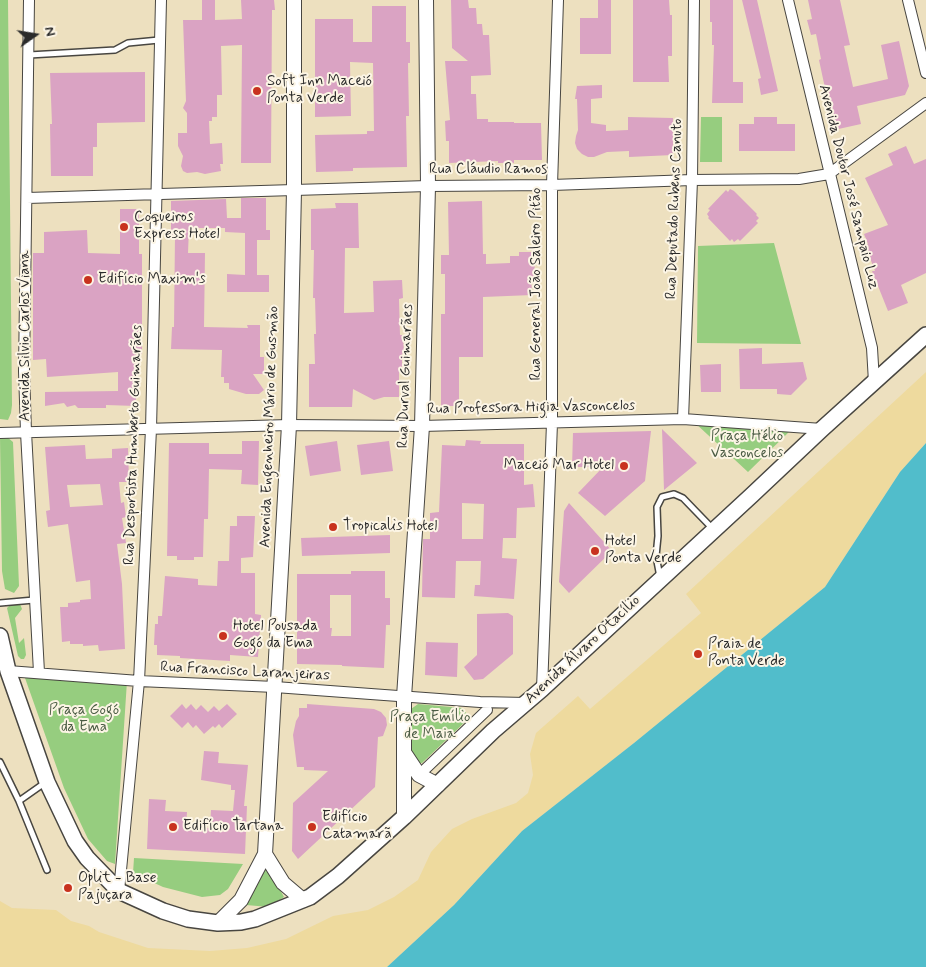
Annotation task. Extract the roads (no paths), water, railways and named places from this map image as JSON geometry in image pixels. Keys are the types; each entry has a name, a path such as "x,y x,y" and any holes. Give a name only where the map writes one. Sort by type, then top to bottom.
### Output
{"main road":[{"name":"Avenida Álvaro Otacílio","path":"218,923 255,919 303,900 318,892 338,876 404,818 493,731 926,335"},
{"path":"0,636 8,671 47,782 75,841 88,858 119,890 163,911 188,919 218,923"}],"street":[{"name":"Avenida Silvio Carlos Viana","path":"29,0 24,371 39,672"},
{"name":"Rua Desportista Humberto Guimarães","path":"119,890 139,681 151,429 160,0"},
{"name":"Avenida Engenheiro Mário de Gusmão","path":"218,923 240,900 265,854 289,425 294,190 294,0"},
{"name":"Rua Durval Guimarães","path":"404,818 404,697 422,426 428,186 426,0"},
{"name":"Rua General João Saleiro Pitão","path":"542,688 552,423 552,185 558,0"},
{"name":"Rua Deputado Rubens Canuto","path":"683,419 692,180 694,0"},
{"name":"Avenida Doutor José Sampaio Luz","path":"788,0 872,348 874,382"},
{"path":"908,0 926,73"},
{"name":"Rua Cláudio Ramos","path":"27,198 428,186 799,179 829,174 926,103"},
{"name":"Rua Professora Higia Vasconcelos","path":"0,433 289,425 422,426 683,419 822,429"},
{"name":"Rua Francisco Laranjeiras","path":"8,671 480,702 526,702"},
{"path":"480,702 487,710 493,731"},
{"path":"419,775 487,710"},
{"path":"404,753 419,775 438,785"},
{"path":"265,854 283,883 303,900"}],"lane":[{"path":"29,55 115,50 128,43 160,40"},
{"path":"661,579 656,556 658,536 657,507 662,497 674,494 683,498 714,530"},
{"path":"0,603 34,600"},
{"path":"0,762 19,801 47,870"},
{"path":"19,801 47,782"}],"water":[{"path":"926,443 926,967 387,967 454,905 522,831 634,743 825,587 900,472"}],"place":[{"name":"Soft Inn Maceió Ponta Verde","path":"257,91"},
{"name":"Coqueiros Express Hotel","path":"124,227"},
{"name":"Edifício Maxim's","path":"88,280"},
{"name":"Maceió Mar Hotel","path":"624,466"},
{"name":"Tropicalis Hotel","path":"333,527"},
{"name":"Hotel Ponta Verde","path":"595,551"},
{"name":"Hotel Pousada Gogó da Ema","path":"223,636"},
{"name":"Praia de Ponta Verde","path":"698,654"},
{"name":"Edifício Tartana","path":"173,827"},
{"name":"Edifício Catamarã","path":"312,827"},
{"name":"Oplit - Base Pajuçara","path":"68,888"}],"park label":[{"name":"Praça Hélio Vasconcelos","path":"747,446"},
{"name":"Praça Gogó da Ema","path":"84,720"},
{"name":"Praça Emílio de Maia","path":"430,726"}]}
